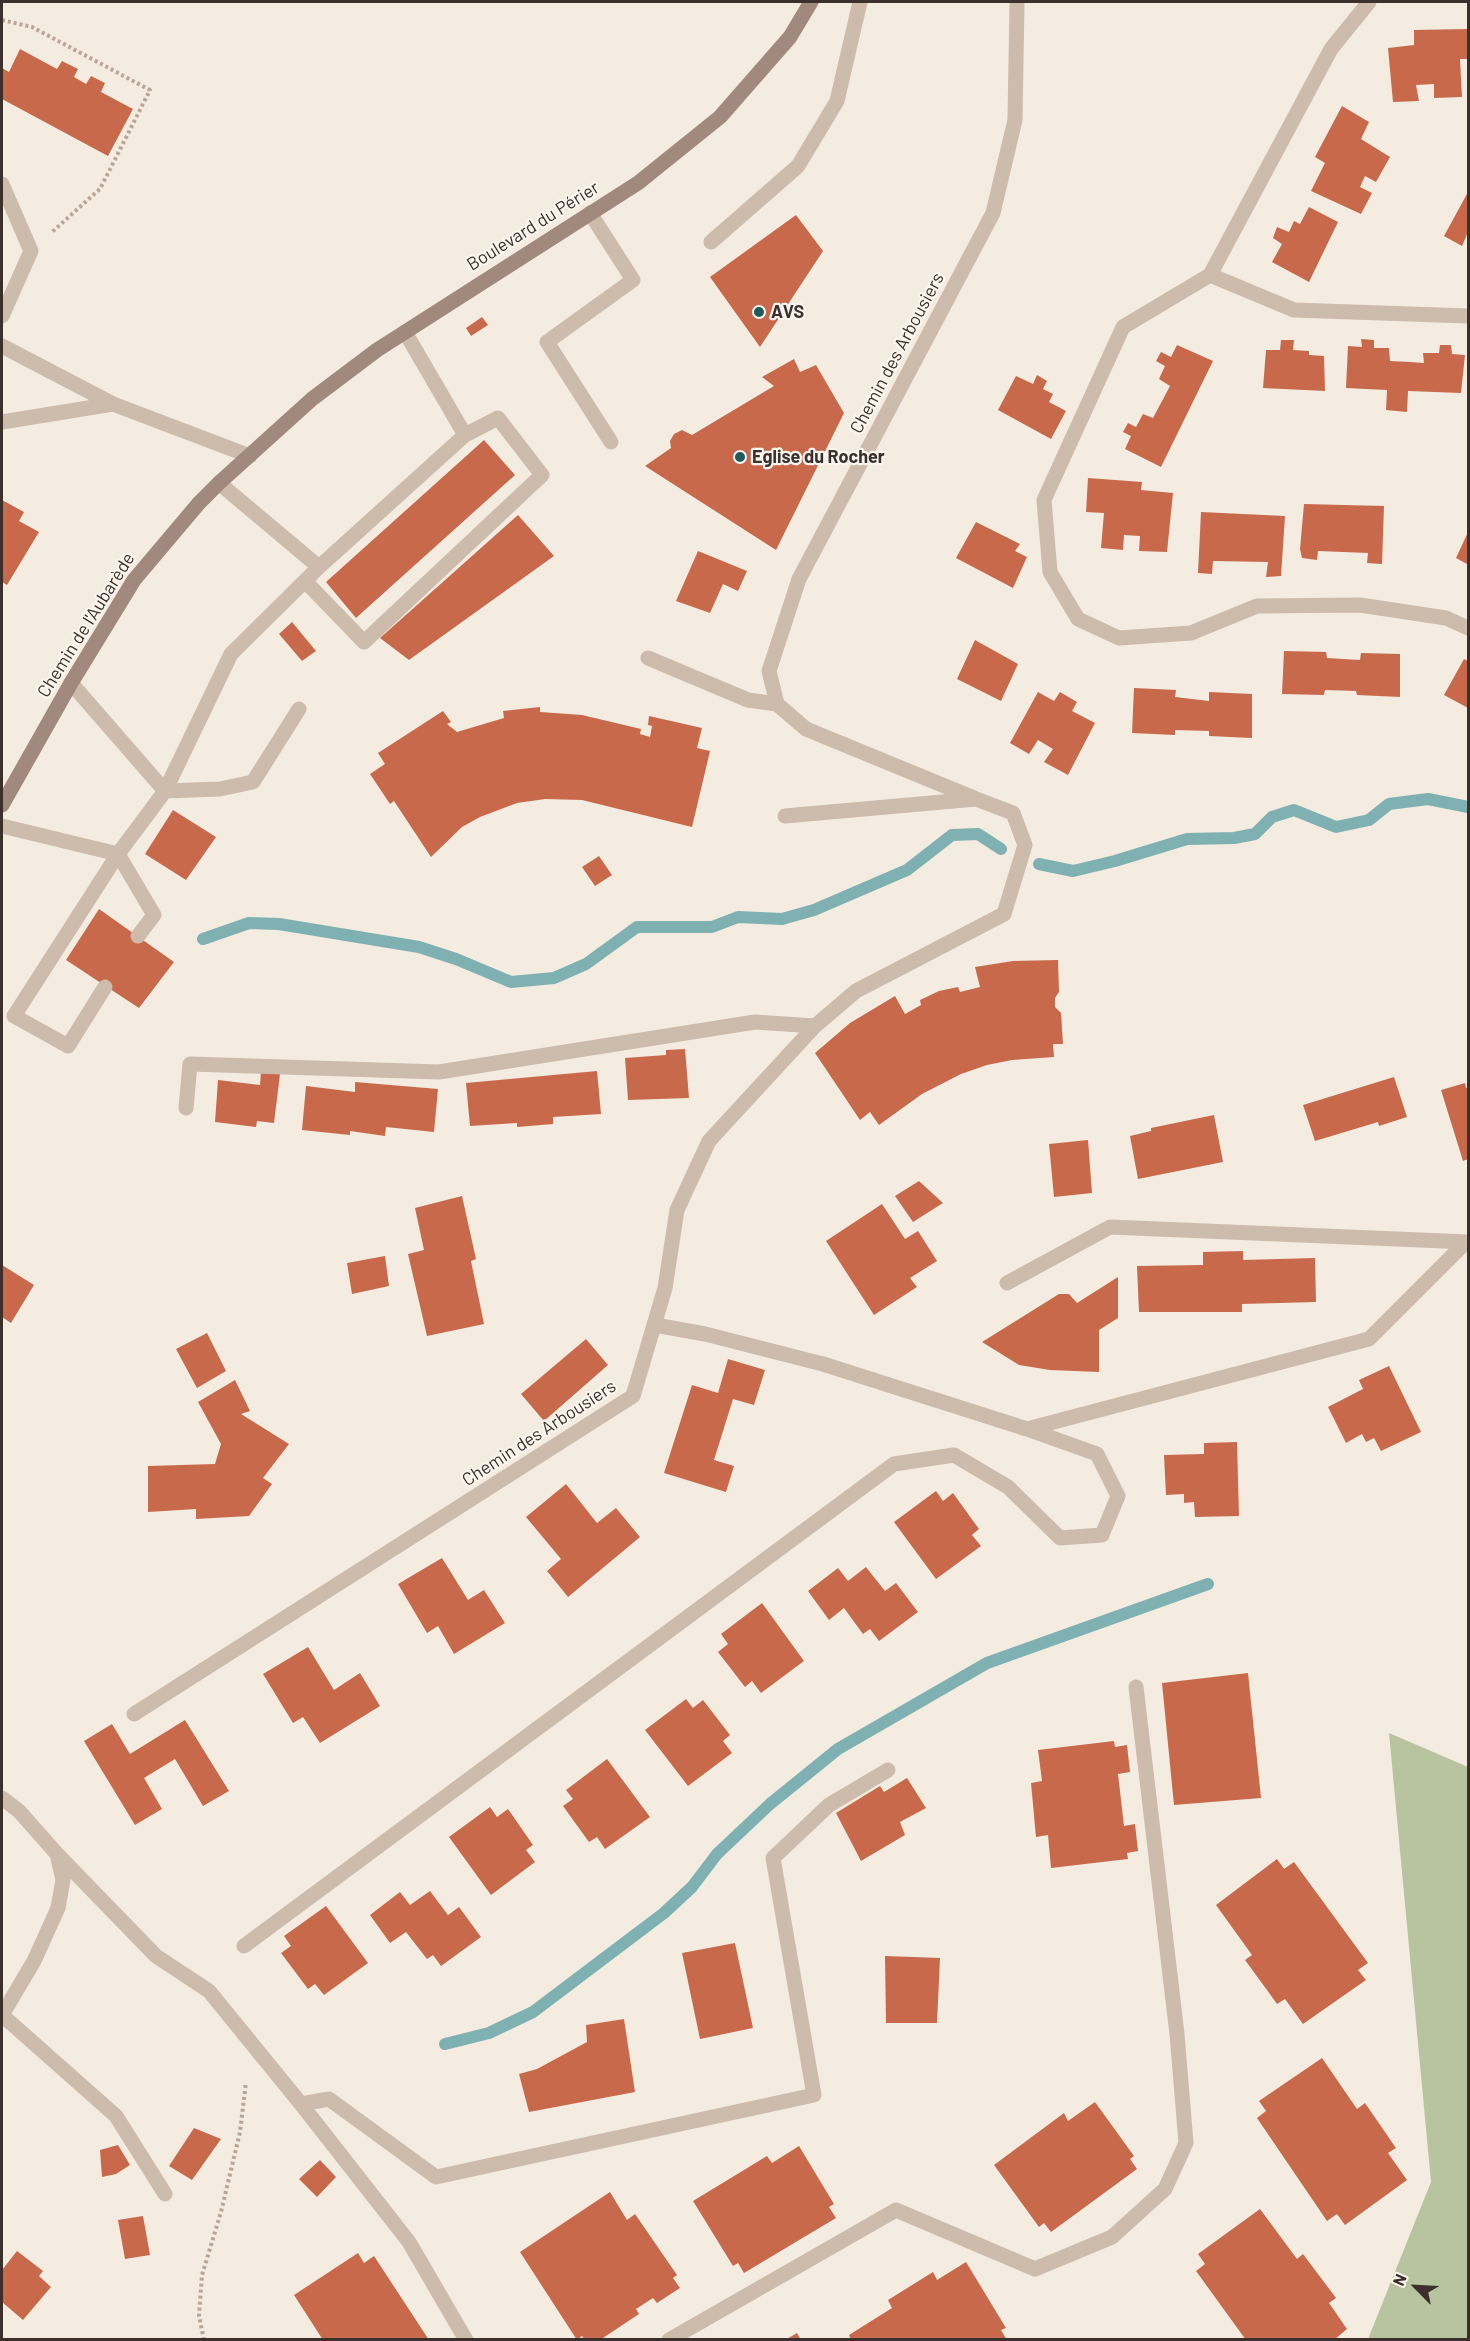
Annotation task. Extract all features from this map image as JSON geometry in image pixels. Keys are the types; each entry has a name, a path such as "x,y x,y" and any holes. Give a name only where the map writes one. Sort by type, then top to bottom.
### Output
{"street":[{"name":"Boulevard du Périer","path":"250,456 312,399 377,350 639,183 720,117 790,38 811,2"},
{"path":"711,242 798,166 837,101 860,2"},
{"name":"Chemin des Arbousiers","path":"134,1714 633,1396 665,1288 677,1209 709,1141 815,1026 856,991 1004,914 1025,845 1013,813 806,729 777,704 769,670 799,579 993,213 1015,120 1017,2"},
{"path":"1369,2 1331,49 1210,275 1123,327 1044,500 1050,572 1078,620 1119,638 1191,633 1257,606 1360,605 1446,618 1468,628"},
{"path":"2,184 31,251 2,316"},
{"path":"590,213 633,280 547,342 611,442"},
{"path":"1210,275 1294,310 1468,316"},
{"path":"405,332 465,435"},
{"path":"2,346 113,404 250,456"},
{"path":"2,422 113,404"},
{"path":"105,987 68,1046 14,1016 118,854 165,791 231,654 319,567 465,435 498,418 542,475 364,642 305,581"},
{"name":"Chemin de l'Aubarède","path":"2,805 71,683 134,580 199,503 250,456"},
{"path":"219,483 319,567"},
{"path":"648,658 748,700 777,704"},
{"path":"71,683 165,791"},
{"path":"165,791 220,789 253,782 299,709"},
{"name":"Chemin des Arbousiers","path":"785,816 976,799"},
{"path":"2,826 118,854 154,915 138,936"},
{"path":"186,1108 190,1064 439,1072 755,1022 815,1026"},
{"path":"1007,1283 1110,1227 1467,1242"},
{"path":"1027,1429 1369,1339 1467,1242"},
{"path":"244,1946 894,1464 954,1455 1008,1487 1060,1538 1102,1535 1118,1496 1097,1454 1027,1429 823,1364 705,1334 655,1325"},
{"path":"669,2340 896,2210 1035,2269 1112,2237 1165,2188 1186,2144 1175,2022 1136,1687"},
{"path":"302,2104 329,2099 436,2177 814,2095 773,1857 829,1805 888,1770"},
{"path":"2,1798 19,1810 57,1854 156,1956 209,1991 302,2104 409,2242 466,2340"},
{"path":"57,1854 63,1880 58,1908 34,1961 2,2015 116,2116 165,2194"}],"path":[{"path":"2,20 32,27 150,90 100,189 31,251"},
{"path":"204,2340 199,2316 202,2275 221,2212 240,2132 251,2043"}],"green space":[{"path":"1389,1733 1468,1767 1468,2339 1368,2339 1431,2182"}],"building":[{"path":"1468,29 1468,59 1460,59 1462,97 1434,98 1434,84 1416,85 1419,101 1393,102 1388,48 1414,45 1414,30"},
{"path":"20,49 57,69 62,61 78,69 74,77 86,84 91,76 105,83 101,92 133,109 108,156 2,99 2,68 9,72"},
{"path":"1342,106 1369,122 1361,139 1390,157 1376,182 1365,176 1360,187 1372,193 1361,214 1311,191 1325,163 1315,157"},
{"path":"1468,192 1468,232 1462,246 1444,236"},
{"path":"1309,207 1338,222 1309,282 1272,262 1282,244 1273,238 1277,227 1289,232 1294,221 1300,224"},
{"name":"AVS","path":"796,215 823,251 760,347 710,277"},
{"path":"482,317 488,325 471,336 466,328"},
{"path":"1361,339 1374,340 1374,348 1389,348 1390,361 1424,363 1423,353 1439,353 1440,345 1451,345 1452,354 1465,355 1461,393 1408,391 1407,412 1386,410 1387,390 1346,388 1348,346 1362,347"},
{"path":"1281,340 1294,340 1293,350 1309,351 1309,355 1324,356 1325,391 1263,388 1266,350 1280,350"},
{"path":"1177,345 1213,361 1161,467 1125,449 1131,436 1123,432 1128,423 1136,427 1143,414 1153,418 1170,386 1159,379 1165,366 1156,361 1161,352 1171,357"},
{"name":"Eglise du Rocher","path":"794,359 800,372 816,365 844,413 776,550 645,466 671,448 670,441 674,434 682,430 692,435 774,386 762,377"},
{"path":"1037,375 1047,381 1043,389 1053,394 1049,402 1066,411 1051,439 998,410 1016,376 1033,384"},
{"path":"484,440 515,475 356,618 326,582"},
{"path":"1088,478 1142,482 1141,490 1173,493 1167,552 1139,551 1140,536 1124,535 1123,550 1101,548 1104,513 1086,512"},
{"path":"2,500 24,512 19,521 39,532 7,585 2,582"},
{"path":"1304,504 1384,506 1382,564 1367,563 1368,553 1318,551 1317,560 1302,558 1300,549"},
{"path":"1201,512 1285,516 1281,576 1266,577 1268,562 1213,561 1212,574 1198,573"},
{"path":"518,515 554,556 409,660 380,638"},
{"path":"976,522 1020,544 1015,551 1027,557 1013,588 956,558"},
{"path":"1468,532 1468,562 1467,564 1456,558"},
{"path":"698,551 747,571 738,591 723,584 710,613 676,601"},
{"path":"292,622 316,651 302,661 279,634"},
{"path":"975,640 1018,664 1001,701 957,679"},
{"path":"1284,651 1326,652 1327,658 1360,660 1361,653 1400,654 1400,697 1357,695 1356,691 1325,690 1324,695 1282,694"},
{"path":"1464,659 1468,661 1468,708 1444,695"},
{"path":"1134,688 1176,690 1175,697 1209,701 1209,692 1252,694 1252,738 1209,736 1209,731 1175,730 1175,735 1132,733"},
{"path":"1038,692 1054,701 1060,692 1077,702 1072,711 1095,723 1068,775 1044,762 1053,749 1038,740 1029,754 1010,743"},
{"path":"540,707 540,712 582,715 641,729 640,734 650,737 652,726 648,725 649,716 702,728 697,748 710,751 692,827 582,800 545,799 517,803 480,817 462,827 431,857 394,801 390,804 370,774 385,764 378,753 443,711 451,722 447,724 457,732 504,718 503,711"},
{"path":"173,810 216,837 186,880 145,854"},
{"path":"599,856 612,875 595,886 582,867"},
{"path":"99,909 174,962 139,1008 66,960"},
{"path":"1058,960 1059,992 1055,998 1055,1007 1061,1013 1063,1044 1053,1044 1054,1057 1012,1060 961,1074 922,1094 879,1125 870,1112 860,1120 815,1053 850,1023 895,996 905,1014 921,1005 920,1000 939,991 958,987 960,992 980,987 975,967 1013,961"},
{"path":"685,1049 689,1098 628,1100 625,1058 666,1055 666,1050"},
{"path":"597,1071 601,1114 553,1117 553,1124 517,1127 517,1123 470,1126 466,1083"},
{"path":"261,1072 280,1074 274,1123 257,1121 256,1127 215,1122 218,1080 260,1085"},
{"path":"1394,1077 1407,1117 1379,1126 1378,1122 1315,1141 1303,1105"},
{"path":"355,1082 438,1089 434,1132 386,1127 385,1136 350,1131 350,1135 302,1130 306,1086 355,1092"},
{"path":"1465,1083 1466,1088 1468,1087 1468,1159 1463,1161 1441,1090"},
{"path":"1214,1115 1223,1162 1138,1179 1130,1136 1151,1131 1151,1128"},
{"path":"1088,1140 1092,1193 1054,1197 1049,1144"},
{"path":"919,1181 943,1203 913,1222 895,1196"},
{"path":"462,1196 476,1259 471,1261 484,1324 427,1336 408,1254 424,1250 415,1208"},
{"path":"882,1204 905,1239 918,1231 937,1261 910,1278 917,1287 874,1315 826,1241"},
{"path":"1243,1251 1243,1260 1315,1258 1316,1302 1242,1304 1242,1312 1139,1312 1137,1266 1203,1265 1203,1252"},
{"path":"385,1256 389,1286 352,1294 347,1263"},
{"path":"2,1265 34,1285 11,1323 2,1317"},
{"path":"1118,1277 1118,1318 1099,1330 1099,1372 1050,1370 1019,1365 982,1342 1059,1294 1069,1294 1077,1303"},
{"path":"207,1333 226,1371 197,1388 176,1349"},
{"path":"586,1339 608,1365 544,1421 521,1394"},
{"path":"728,1359 765,1370 754,1405 733,1399 714,1460 734,1466 726,1492 664,1473 692,1385 718,1393"},
{"path":"1389,1366 1421,1432 1381,1451 1374,1438 1366,1442 1362,1434 1346,1443 1328,1407 1363,1389 1359,1380"},
{"path":"235,1380 250,1411 241,1414 289,1444 263,1478 272,1484 249,1516 196,1519 196,1509 148,1512 148,1466 215,1464 221,1444 198,1402"},
{"path":"1237,1442 1239,1516 1195,1517 1194,1502 1184,1503 1184,1494 1166,1495 1164,1455 1204,1454 1204,1443"},
{"path":"566,1484 597,1523 616,1508 640,1537 568,1597 547,1571 561,1559 526,1517"},
{"path":"936,1491 943,1501 953,1493 979,1529 972,1535 981,1546 936,1579 894,1522"},
{"path":"442,1558 468,1600 484,1590 505,1623 454,1654 438,1626 427,1633 398,1584"},
{"path":"866,1567 885,1591 896,1583 918,1612 879,1641 870,1629 863,1634 844,1608 829,1620 808,1591 838,1568 848,1581"},
{"path":"762,1603 804,1661 761,1693 752,1681 745,1687 718,1652 728,1644 721,1634"},
{"path":"308,1647 334,1690 360,1673 380,1706 320,1743 303,1717 293,1723 263,1674"},
{"path":"1248,1673 1261,1798 1174,1805 1162,1683"},
{"path":"686,1699 693,1708 703,1700 730,1735 723,1741 732,1753 688,1786 645,1730"},
{"path":"185,1720 229,1791 203,1806 175,1759 144,1778 162,1809 135,1825 84,1741 112,1724 130,1754"},
{"path":"1114,1741 1115,1747 1127,1745 1130,1772 1118,1774 1124,1826 1135,1824 1138,1851 1127,1853 1128,1859 1051,1868 1048,1835 1036,1837 1031,1783 1042,1781 1038,1750"},
{"path":"607,1759 650,1817 605,1849 597,1837 589,1842 563,1806 573,1799 566,1790"},
{"path":"907,1778 926,1808 900,1822 905,1835 861,1861 836,1813 880,1786 884,1792"},
{"path":"490,1807 497,1817 508,1809 533,1845 526,1850 535,1862 491,1895 449,1837"},
{"path":"1277,1859 1284,1869 1294,1862 1368,1963 1358,1970 1366,1980 1303,2024 1285,1999 1277,2004 1245,1960 1252,1955 1216,1905"},
{"path":"430,1891 448,1915 459,1907 481,1937 441,1966 433,1955 427,1959 406,1932 390,1943 370,1915 400,1892 410,1905"},
{"path":"326,1906 368,1963 324,1995 315,1984 308,1989 281,1953 291,1946 284,1936"},
{"path":"735,1943 753,2028 700,2039 682,1953"},
{"path":"885,1956 940,1958 937,2023 886,2023"},
{"path":"624,2019 635,2092 529,2112 519,2074 537,2069 587,2042 586,2025"},
{"path":"1322,2058 1357,2109 1365,2103 1396,2148 1388,2153 1407,2180 1345,2225 1337,2214 1327,2221 1257,2118 1266,2111 1259,2101"},
{"path":"1095,2102 1134,2156 1130,2159 1137,2169 1051,2232 1044,2223 1039,2227 994,2165 1064,2113 1068,2121"},
{"path":"194,2128 221,2139 192,2180 169,2166"},
{"path":"118,2145 130,2165 116,2174 102,2177 100,2150"},
{"path":"799,2146 834,2204 829,2207 836,2218 744,2273 738,2263 733,2266 693,2201 767,2156 772,2163"},
{"path":"320,2160 336,2177 317,2197 299,2179"},
{"path":"610,2192 627,2220 635,2214 677,2275 673,2278 680,2288 657,2303 653,2298 636,2309 639,2314 600,2340 585,2340 582,2336 577,2340 520,2252"},
{"path":"1260,2209 1297,2259 1303,2254 1336,2298 1329,2303 1347,2329 1334,2340 1246,2340 1196,2271 1205,2264 1198,2254"},
{"path":"143,2216 150,2255 125,2259 118,2220"},
{"path":"17,2251 43,2271 39,2276 51,2287 23,2320 2,2302 2,2270"},
{"path":"358,2253 364,2263 374,2256 429,2340 323,2340 294,2295"},
{"path":"966,2262 1006,2328 1001,2330 1007,2340 851,2340 849,2335 892,2308 888,2300 933,2272 937,2280"},
{"path":"797,2333 801,2340 785,2340"}],"waterway":[{"path":"1039,864 1073,871 1187,839 1234,838 1255,834 1272,817 1294,810 1336,827 1369,820 1389,804 1428,799 1468,807"},
{"path":"203,939 249,923 279,924 419,947 456,959 511,982 554,978 586,964 637,927 712,927 738,917 782,919 814,910 907,870 952,835 978,834 1001,849"},
{"path":"445,2044 489,2033 533,2012 664,1913 692,1887 717,1854 770,1804 838,1749 987,1663 1208,1584"}],"place":[{"name":"AVS","path":"759,312"},
{"name":"Eglise du Rocher","path":"740,457"}]}
